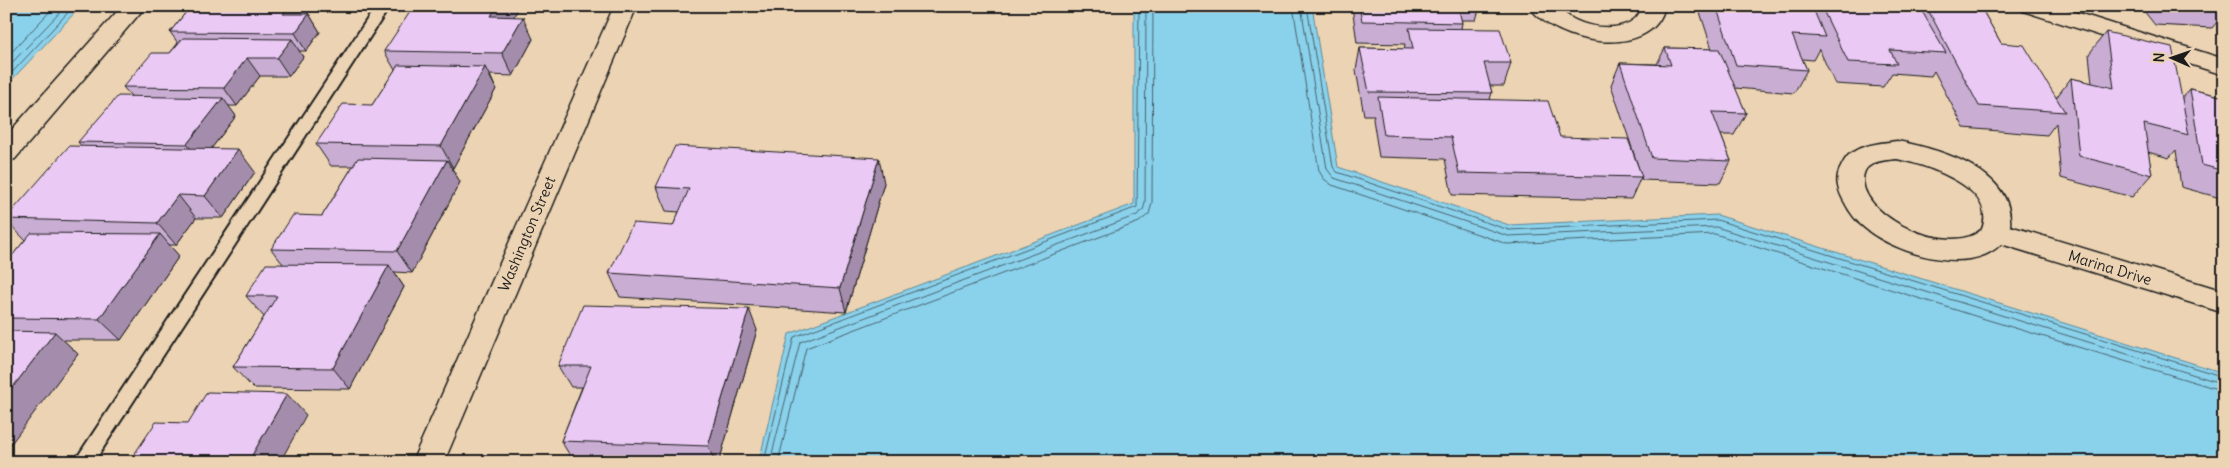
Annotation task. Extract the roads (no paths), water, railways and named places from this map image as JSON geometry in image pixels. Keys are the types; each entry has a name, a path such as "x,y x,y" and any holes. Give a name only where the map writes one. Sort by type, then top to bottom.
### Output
{"street":[{"path":"6,153 135,6"},
{"name":"Washington Street","path":"428,462 626,6"},
{"path":"1540,6 1556,20 1578,30 1603,34 1626,33 1644,26 1653,14 1654,6"},
{"path":"2031,6 2224,67"},
{"path":"1898,150 1923,155 1950,164 1973,179 1991,197 1999,215 1996,231 1985,244 1964,250 1937,249 1908,241 1883,227 1862,210 1852,191 1850,174 1858,161 1874,153 1898,150"},
{"name":"Marina Drive","path":"1996,231 2026,242 2224,302"}],"lane":[{"path":"83,462 383,6"}],"water":[{"path":"6,6 81,6 6,86"},
{"path":"1134,6 1312,6 1338,167 1509,225 1717,215 2224,373 2224,462 759,462 789,334 1134,204"}]}
